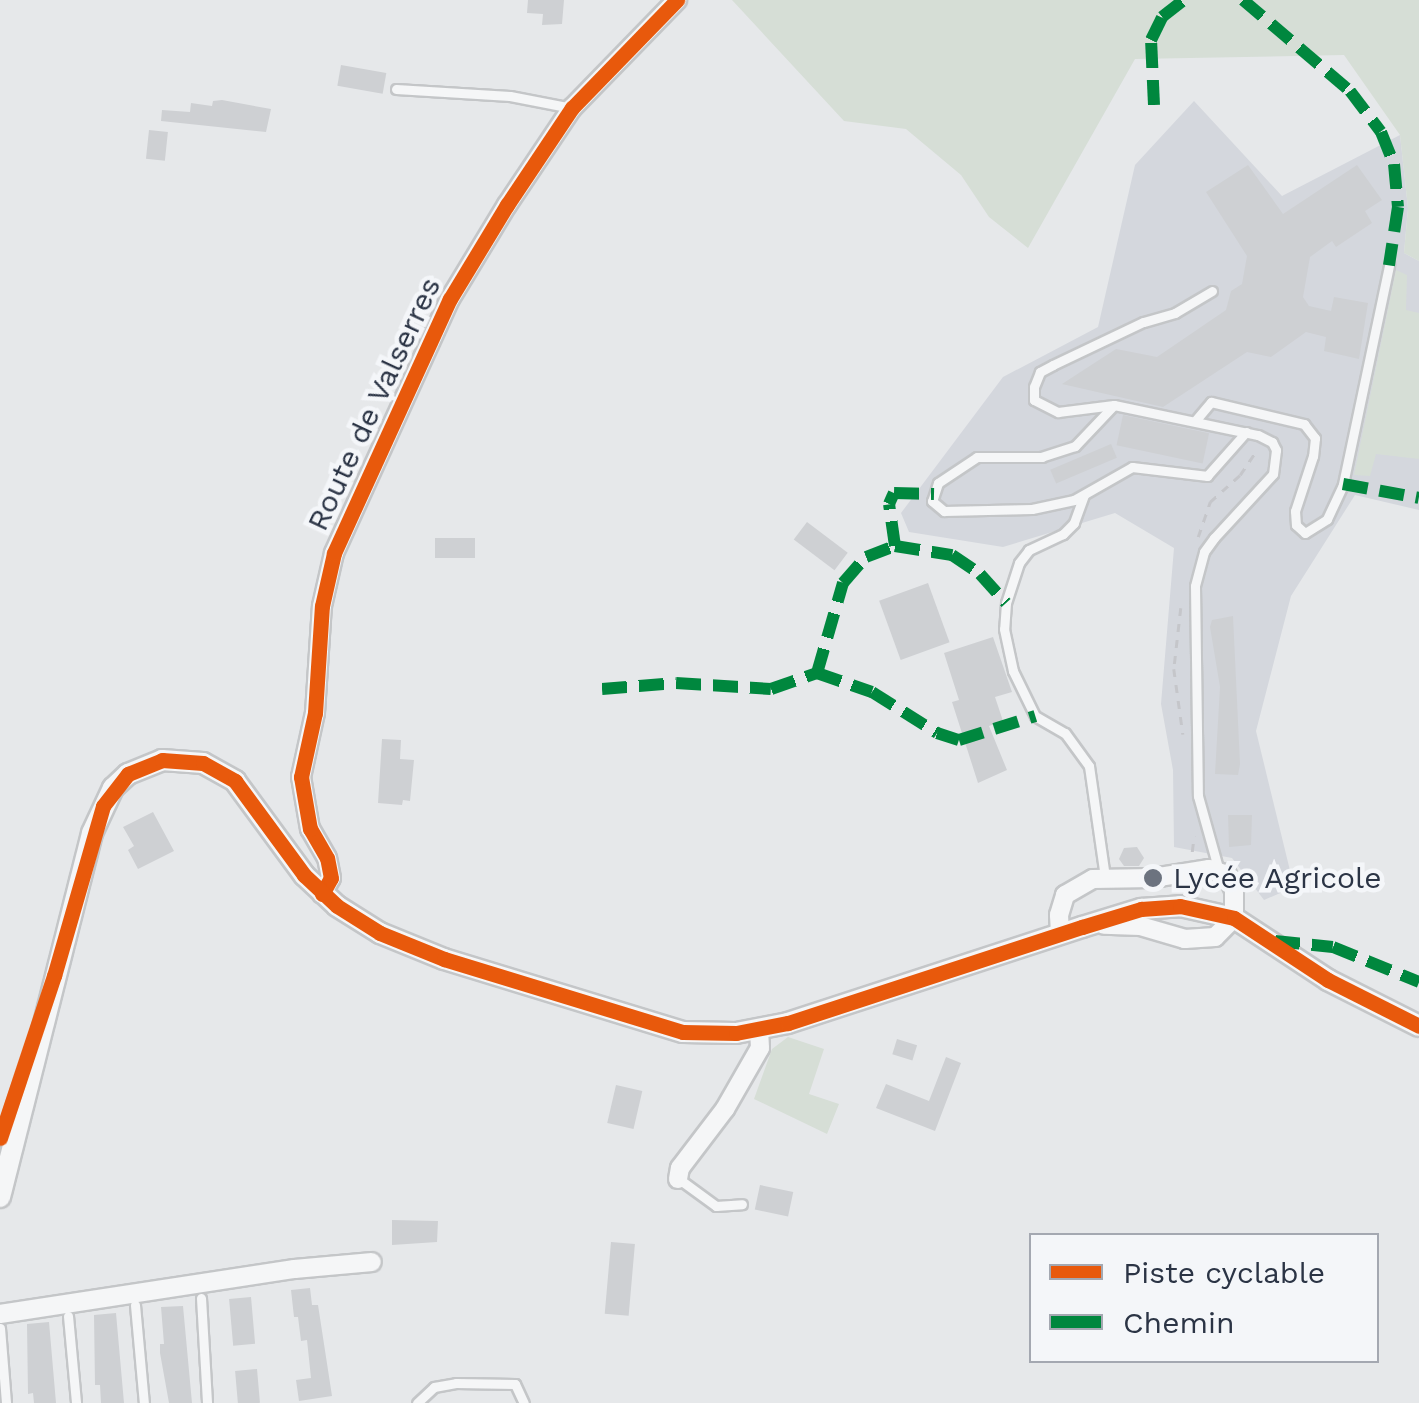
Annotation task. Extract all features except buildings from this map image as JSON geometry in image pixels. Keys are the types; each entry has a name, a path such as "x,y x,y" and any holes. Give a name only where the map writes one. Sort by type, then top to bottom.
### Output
{"street":[{"name":"Route de Valserres","path":"322,894 331,878 327,858 310,829 301,776 315,713 322,606 334,553 450,299 572,108 677,0"},
{"path":"0,1198 4,1163 102,806 113,788 144,766 182,760 221,770 248,795 304,875 356,920 412,946 609,1012 683,1032 759,1030 1082,926 1158,906 1200,908 1234,918 1328,980 1419,1026"},
{"path":"1060,934 1059,915 1066,895 1081,882 1105,877 1219,871 1228,876 1234,890 1234,918 1215,937 1200,940 1128,925 1082,926"},
{"path":"0,1138 54,976"},
{"path":"678,1179 680,1168 725,1109 760,1048 759,1030"},
{"path":"0,1314 372,1262"}],"lane":[{"path":"396,89 510,96 572,108"},
{"path":"1195,420 1211,402 1304,424 1315,438 1295,511 1296,524 1306,533 1327,519 1343,484 1389,265"},
{"path":"1212,291 1175,313 1143,322 1040,372 1034,400 1058,412 1114,405 1195,420 1272,442 1273,474 1204,552 1196,586 1198,796 1219,871"},
{"path":"1114,405 1075,446 1042,456 977,456 938,483 932,500 944,511 1032,509 1084,495 1132,467 1207,476 1246,432"},
{"path":"1084,495 1074,523 1063,534 1029,550 1020,563 1006,603 1004,629 1013,670 1035,716 1065,734 1089,766 1105,877"},
{"path":"678,1179 689,1191 716,1206 742,1204"},
{"path":"201,1298 208,1403"},
{"path":"135,1305 144,1403"},
{"path":"68,1316 76,1403"},
{"path":"0,1328 6,1403"},
{"path":"417,1403 434,1387 456,1383 515,1384 524,1403"}],"shaded area":[{"path":"732,0 1419,0 1419,261 1404,253 1408,208 1400,135 1344,55 1135,59 1028,248 989,217 961,175 906,129 844,121"},
{"path":"1194,101 1282,196 1400,135 1408,208 1404,253 1419,261 1419,510 1355,495 1291,596 1256,731 1294,887 1264,900 1232,858 1174,847 1173,770 1161,704 1174,548 1115,513 1003,547 909,532 901,513 1003,377 1098,327 1135,165"},
{"path":"1396,270 1407,275 1406,310 1419,313 1419,459 1376,454 1370,476 1354,475"},
{"path":"788,1037 824,1049 809,1094 839,1104 827,1134 754,1099 772,1049"}],"marked path":[{"path":"1154,105 1151,40 1162,17 1184,0"},
{"path":"1243,0 1350,91 1381,132 1394,164 1398,207 1389,265"},
{"path":"1343,484 1419,498"},
{"path":"895,546 889,504 894,493 934,494"},
{"path":"817,673 843,583 866,557 895,546 952,555 980,574 1006,603"},
{"path":"602,689 676,683 771,689 817,673 872,692 937,733 959,740 1035,716"},
{"path":"1275,941 1333,947 1419,982"}],"cycle path":[{"path":"322,894 331,878 327,858 310,829 301,777 315,713 322,606 334,553 450,299 507,205 572,108 677,0"},
{"path":"0,1138 54,976 103,806 128,774 162,760 203,763 235,781 304,875 337,906 380,933 444,959 683,1032 736,1033 788,1023 1141,909 1180,906 1234,918 1328,980 1419,1026"}],"place":[{"name":"Lycée Agricole","path":"1153,878"}]}
